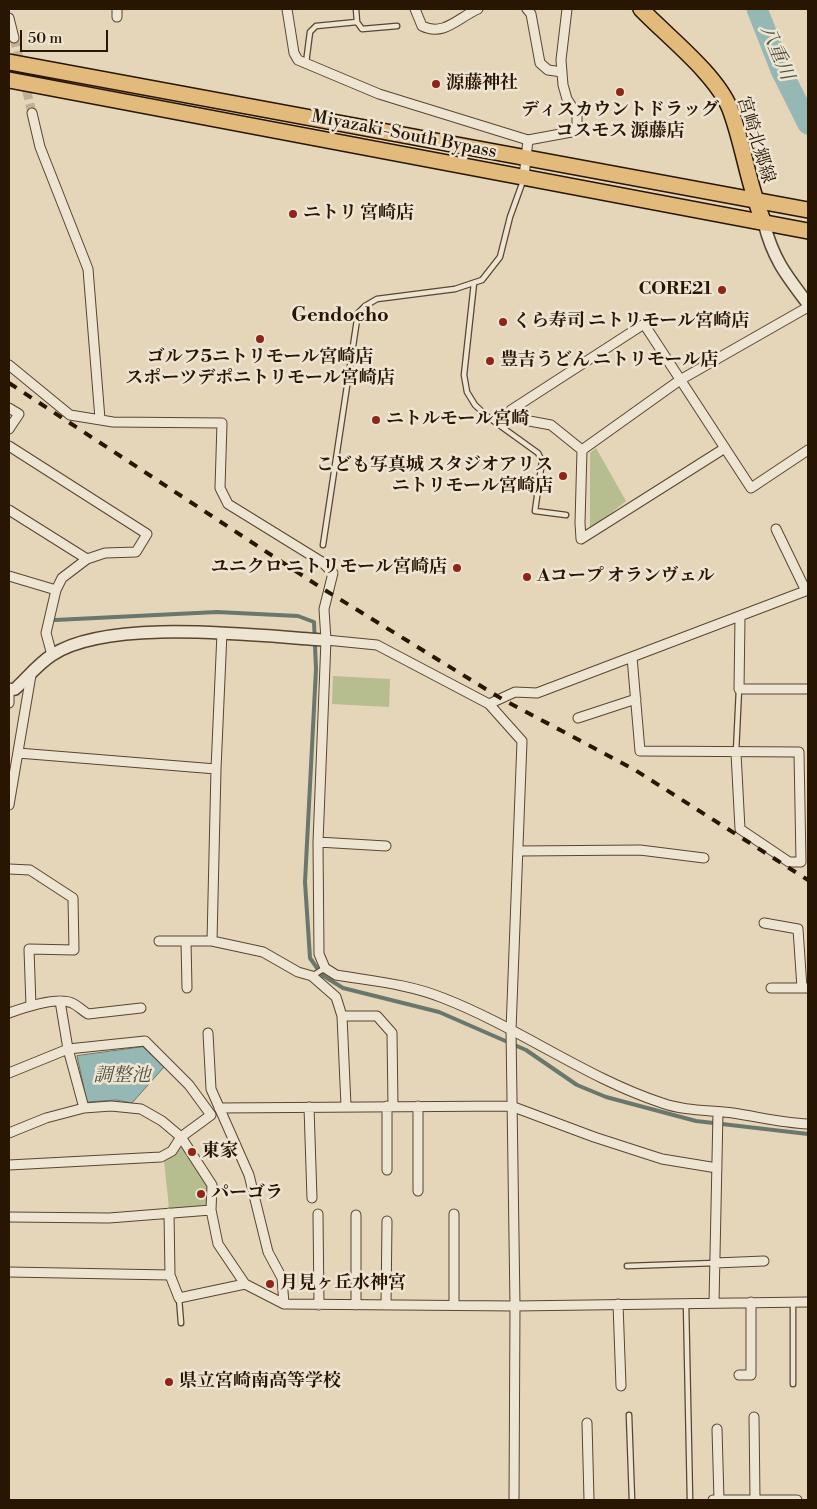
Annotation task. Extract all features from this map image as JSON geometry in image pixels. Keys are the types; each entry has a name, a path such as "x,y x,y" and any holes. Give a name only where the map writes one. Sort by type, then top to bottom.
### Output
{"main road":[{"name":"宮崎北郷線","path":"641,9 714,82 730,108 754,199 764,223"},
{"name":"Miyazaki-South Bypass","path":"9,62 808,210"},
{"name":"Miyazaki-South Bypass","path":"9,80 808,230"}],"street":[{"path":"287,9 294,53 298,60 379,94 528,140 576,130 577,115 567,100 562,72 567,9"},
{"path":"415,9 422,26 430,30 442,30 478,9"},
{"path":"527,9 531,14 540,63 548,70 562,72"},
{"path":"9,18 14,38"},
{"path":"32,114 40,147 88,269 100,419"},
{"path":"524,177 528,140"},
{"path":"582,450 680,380 808,305 782,270 770,248 764,223"},
{"path":"582,450 551,425 524,420 511,410 644,324 751,488 808,450"},
{"path":"9,365 70,415 113,422 222,423 220,488 228,504 322,562 333,573 324,609 326,640 318,842 319,954 325,968 336,975 413,987 444,998 511,1030 629,1091 664,1104 783,1123 808,1124"},
{"path":"9,408 19,414 9,430"},
{"path":"9,446 147,534 136,552 105,553 87,559 62,578 56,590 46,633 52,655"},
{"path":"582,450 581,539 725,448"},
{"path":"9,510 87,559"},
{"path":"489,704 515,692 538,693 807,591 776,529"},
{"path":"9,576 56,590"},
{"path":"740,618 739,689 808,689"},
{"path":"9,703 9,689 15,689 52,655 75,645 106,636 156,632 222,633 326,640 377,645 489,704 522,741 520,851 511,1030 515,1306 514,1500"},
{"path":"212,941 216,769 222,633"},
{"path":"632,657 640,751 799,752 800,862 789,862 740,829 736,753"},
{"path":"9,805 30,675"},
{"path":"578,718 636,699"},
{"path":"18,753 216,769"},
{"path":"318,842 386,846"},
{"path":"520,851 640,850 704,858"},
{"path":"9,869 30,870 73,898 74,950 29,949 31,1006"},
{"path":"764,923 798,929 805,988 771,988"},
{"path":"159,941 212,941 263,952 298,972 312,976 336,997 342,1016 346,1106"},
{"path":"186,941 187,988"},
{"path":"60,1001 68,1049 84,1108"},
{"path":"9,1013 31,1006 60,1001 70,1002 88,1014 141,1008"},
{"path":"342,1016 377,1016 392,1033 387,1170"},
{"path":"208,1034 211,1089 249,1175 268,1252 282,1278 282,1304"},
{"path":"9,1073 68,1049 145,1041 189,1085 211,1115 181,1137 172,1151 161,1156 9,1165"},
{"path":"9,1133 46,1118 84,1108 111,1106 140,1109 162,1121 181,1137 212,1185 212,1210 218,1244 245,1284 282,1304 515,1306 808,1302"},
{"path":"418,1106 418,1191"},
{"path":"219,1108 511,1106 594,1138 662,1159 717,1168"},
{"path":"309,1107 312,1198"},
{"path":"714,1303 718,1112"},
{"path":"9,1216 109,1218 212,1210"},
{"path":"169,1213 170,1275 179,1298 245,1284"},
{"path":"318,1214 319,1305"},
{"path":"454,1214 454,1305"},
{"path":"356,1216 356,1305"},
{"path":"386,1305 387,1221"},
{"path":"715,1263 764,1261"},
{"path":"9,1272 170,1275"},
{"path":"739,1375 751,1374 751,1302"},
{"path":"618,1304 620,1386"},
{"path":"754,1417 755,1499"},
{"path":"587,1423 590,1500"},
{"path":"717,1430 719,1500"},
{"path":"714,1500 797,1500"}],"lane":[{"path":"356,9 357,22 362,29 397,26"},
{"path":"306,64 310,32 316,26 357,22"},
{"path":"323,545 358,313 377,299 455,288 482,280 500,257 510,217 524,177"},
{"path":"474,283 464,375 466,392 475,405 488,417 538,453 542,462 535,512 566,515"},
{"path":"736,753 739,689"},
{"path":"312,976 325,968"},
{"path":"627,1266 715,1263"},
{"path":"277,1276 282,1304"},
{"path":"179,1298 181,1323"},
{"path":"793,1302 793,1384"},
{"path":"686,1303 690,1500"},
{"path":"629,1415 632,1500"}],"green space":[{"path":"596,448 626,501 590,530 590,453"},
{"path":"333,676 390,679 389,707 332,704"},
{"path":"186,1145 210,1189 210,1205 195,1209 169,1208 164,1160"}],"water":[{"name":"調整池","path":"143,1047 164,1067 132,1103 116,1100 87,1102 77,1056"}],"waterway":[{"name":"八重川","path":"757,9 781,70 808,124"},
{"path":"55,620 217,612 298,616 314,622 316,669 305,882 310,958 322,975 343,988 439,1012 526,1050 577,1085 606,1097 696,1121 808,1134"}],"tunnel":[{"path":"14,38 32,113"}],"railway":[{"path":"9,383 320,587 502,699 635,770 808,880"}],"place":[{"name":"源藤神社","path":"436,84"},
{"name":"ディスカウントドラッグ コスモス 源藤店","path":"620,92"},
{"name":"ニトリ 宮崎店","path":"293,214"},
{"name":"CORE21","path":"722,290"},
{"name":"くら寿司 ニトリモール宮崎店","path":"503,322"},
{"name":"ゴルフ5ニトリモール宮崎店 スポーツデポニトリモール宮崎店","path":"260,339"},
{"name":"豊吉うどん ニトリモール店","path":"490,361"},
{"name":"ニトルモール宮崎","path":"376,420"},
{"name":"こども写真城 スタジオアリス ニトリモール宮崎店","path":"563,476"},
{"name":"ユニクロ ニトリモール宮崎店","path":"457,568"},
{"name":"Aコープ オランヴェル","path":"527,577"},
{"name":"東家","path":"192,1152"},
{"name":"パーゴラ","path":"201,1194"},
{"name":"月見ヶ丘水神宮","path":"270,1284"},
{"name":"県立宮崎南高等学校","path":"169,1382"}],"district":[{"name":"Gendocho","path":"340,316"}]}
